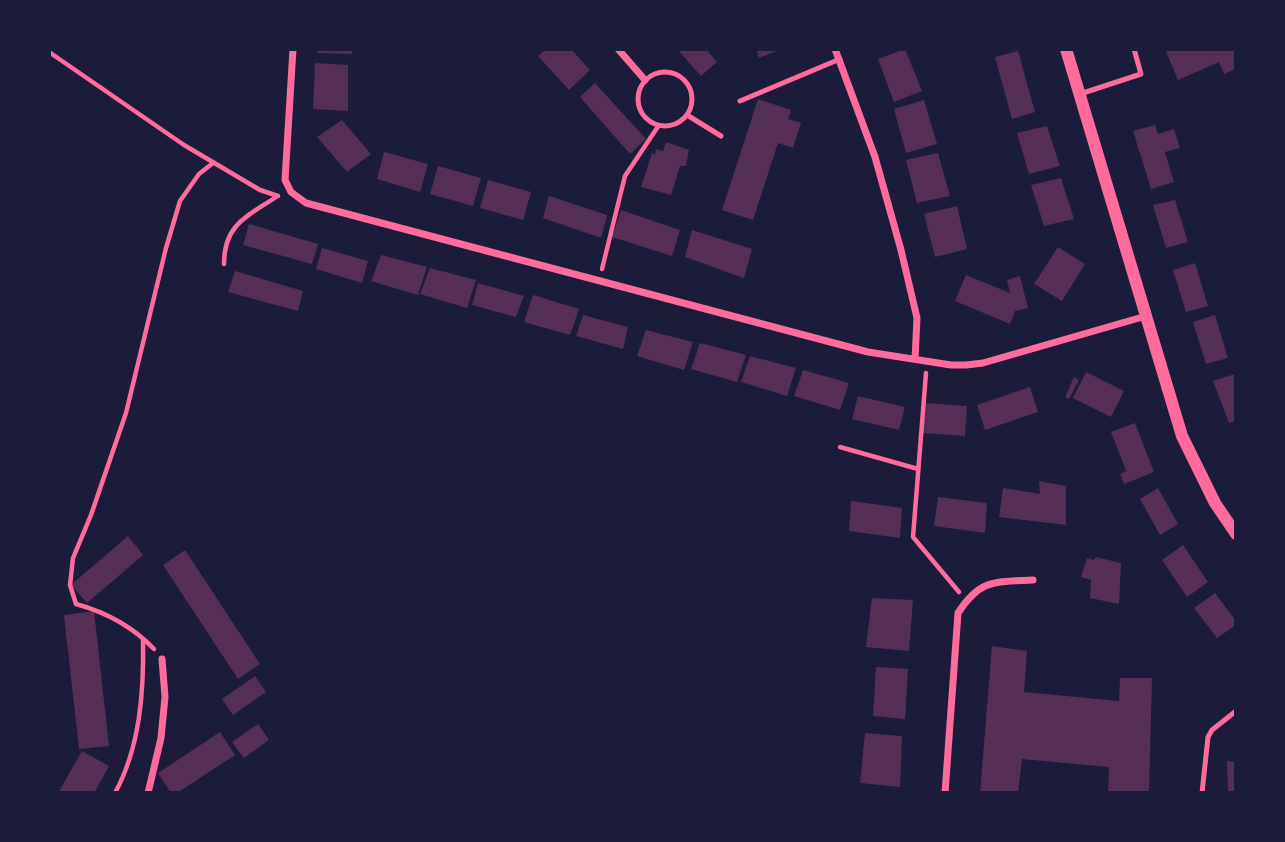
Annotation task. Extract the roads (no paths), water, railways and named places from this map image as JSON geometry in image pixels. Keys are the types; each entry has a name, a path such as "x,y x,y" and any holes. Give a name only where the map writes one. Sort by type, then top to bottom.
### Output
{"street":[{"path":"293,49 285,180 291,192 306,203 343,215 600,279 868,352 926,362 959,365 983,363 1146,316"},
{"path":"618,49 645,80"},
{"path":"835,49 875,157 901,250 917,318 915,359"},
{"path":"1066,49 1182,436 1215,503 1236,534"},
{"path":"945,793 958,613 970,595 981,587 1033,580"},
{"path":"148,793 161,738 165,697 162,659"}],"lane":[{"path":"1080,94 1141,74 1133,49"},
{"path":"740,101 839,59"},
{"path":"660,72 669,72 684,79 692,94 687,115 677,123 659,125 650,121 639,106 640,88 645,80 660,72"},
{"path":"687,115 721,136"},
{"path":"1202,793 1208,737 1212,730 1236,711"}]}
